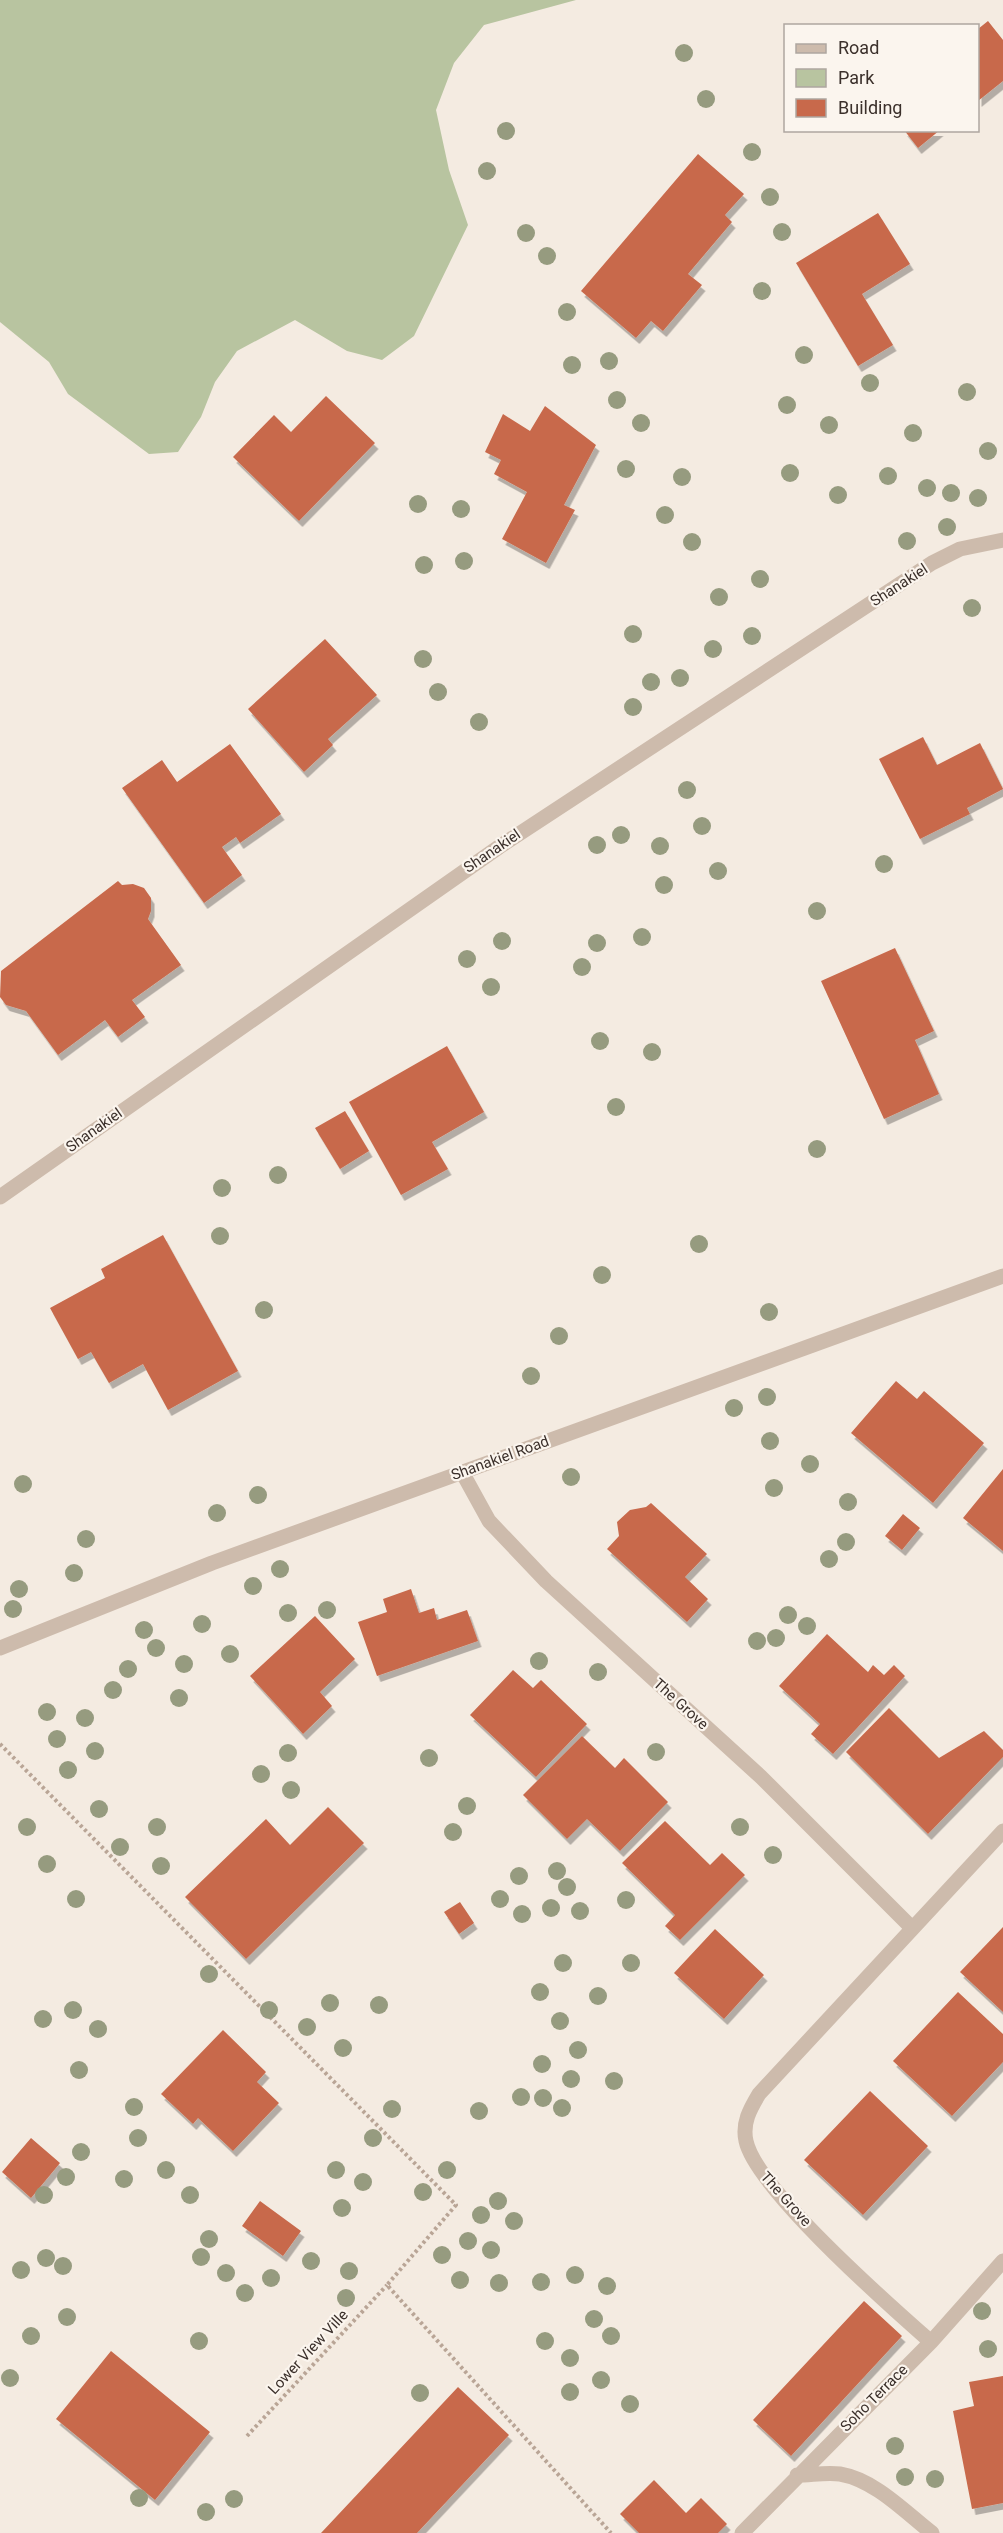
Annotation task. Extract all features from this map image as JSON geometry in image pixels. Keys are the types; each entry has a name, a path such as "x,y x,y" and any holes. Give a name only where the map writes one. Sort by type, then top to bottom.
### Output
{"street":[{"name":"Shanakiel","path":"0,1197 390,922 627,760 932,563 960,549 1003,540"},
{"name":"Shanakiel Road","path":"0,1648 129,1594 1003,1276"},
{"name":"The Grove","path":"462,1472 489,1521 546,1581 761,1777 912,1928"},
{"name":"The Grove","path":"930,2342 869,2287 777,2192 758,2167 746,2141 746,2116 759,2094 1003,1831"},
{"name":"Soho Terrace","path":"742,2533 930,2342 1003,2261"},
{"path":"797,2475 837,2474 853,2477 870,2486 932,2533"}],"path":[{"name":"Lower View Ville","path":"0,1744 456,2205 387,2285 247,2436"},
{"path":"387,2285 611,2533"}],"green space":[{"path":"0,0 576,0 484,25 454,63 436,110 449,170 468,225 414,336 382,360 347,351 295,320 237,351 215,382 201,417 178,452 149,454 68,394 49,362 0,322"}],"building":[{"path":"988,21 1003,40 1003,81 979,100 979,28"},
{"path":"906,132 938,132 918,148"},
{"path":"698,154 744,194 725,215 732,222 688,274 702,285 663,331 651,321 636,338 581,291"},
{"path":"878,213 910,264 862,294 893,345 858,366 796,263"},
{"path":"326,396 375,443 299,521 233,457 274,415 291,432"},
{"path":"545,406 596,445 564,505 575,510 546,563 502,539 527,492 494,474 501,460 485,452 503,414 530,431"},
{"path":"325,639 377,695 328,739 333,745 304,772 248,709"},
{"path":"923,737 937,765 980,743 1003,789 967,808 970,814 920,839 879,759"},
{"path":"230,744 281,814 240,843 236,837 222,847 242,875 204,903 122,788 162,760 177,782"},
{"path":"118,881 122,885 133,884 144,888 151,898 151,911 148,919 181,965 132,1000 145,1017 118,1037 105,1020 58,1055 26,1011 6,1005 0,997 1,971"},
{"path":"895,948 934,1031 915,1040 939,1094 884,1119 821,981"},
{"path":"447,1046 484,1112 432,1142 448,1169 401,1195 349,1102"},
{"path":"345,1111 369,1151 340,1169 315,1128"},
{"path":"163,1235 238,1371 168,1410 143,1364 109,1383 91,1352 78,1359 50,1308 105,1278 101,1269"},
{"path":"896,1381 917,1399 924,1391 984,1443 933,1503 851,1433"},
{"path":"1003,1469 1003,1551 963,1518"},
{"path":"651,1503 707,1554 685,1577 708,1599 687,1622 607,1549 619,1536 617,1522 630,1510 646,1507"},
{"path":"903,1514 920,1528 902,1550 885,1536"},
{"path":"411,1589 419,1613 434,1608 437,1620 467,1610 478,1641 377,1676 358,1622 387,1612 383,1599"},
{"path":"315,1616 355,1659 320,1692 332,1706 303,1734 250,1676"},
{"path":"827,1634 868,1672 873,1665 884,1675 894,1665 905,1676 833,1754 811,1734 820,1724 779,1686"},
{"path":"513,1670 533,1688 541,1680 587,1724 536,1777 470,1715"},
{"path":"889,1708 939,1758 984,1731 1003,1750 1003,1757 928,1834 846,1752"},
{"path":"582,1736 615,1768 624,1758 668,1802 620,1851 587,1819 567,1839 523,1795"},
{"path":"328,1807 364,1843 246,1959 185,1897 266,1819 290,1845"},
{"path":"665,1821 710,1865 722,1853 745,1875 680,1940 665,1926 675,1915 622,1863"},
{"path":"460,1902 474,1923 459,1934 444,1912"},
{"path":"1003,1927 1003,2012 960,1972"},
{"path":"715,1929 764,1975 724,2019 674,1973"},
{"path":"958,1992 1003,2034 1003,2062 952,2116 893,2061"},
{"path":"223,2030 266,2072 257,2082 279,2103 233,2151 198,2118 193,2124 161,2094"},
{"path":"870,2091 928,2146 863,2215 804,2160"},
{"path":"31,2138 60,2163 31,2198 2,2172"},
{"path":"260,2201 301,2231 283,2256 242,2226"},
{"path":"864,2301 902,2336 791,2456 753,2420"},
{"path":"111,2351 210,2432 155,2500 56,2419"},
{"path":"1003,2376 1003,2503 972,2509 953,2411 974,2406 969,2382"},
{"path":"458,2387 509,2435 417,2533 321,2533"},
{"path":"654,2480 686,2513 701,2498 727,2524 718,2533 639,2533 620,2514"}]}
